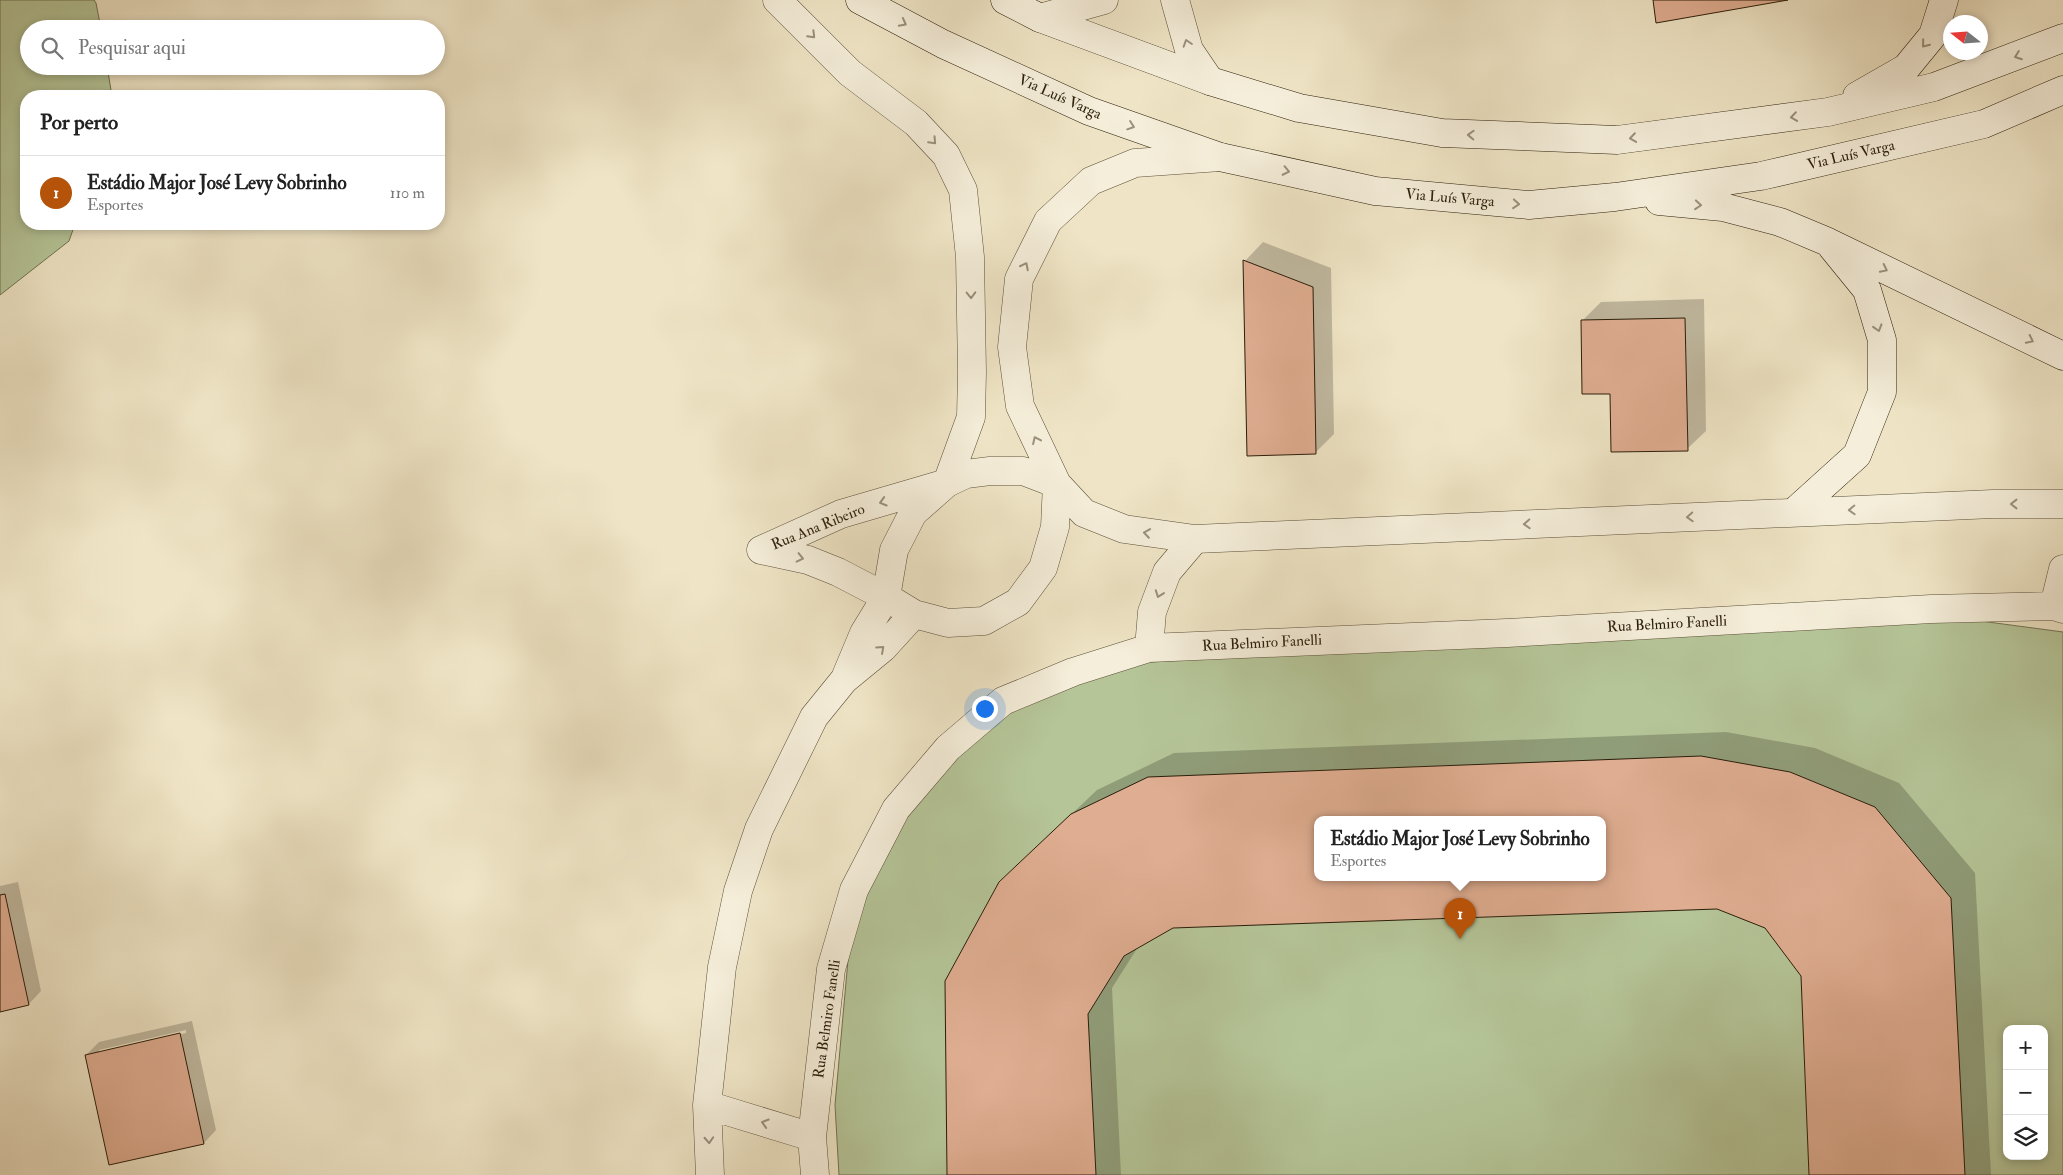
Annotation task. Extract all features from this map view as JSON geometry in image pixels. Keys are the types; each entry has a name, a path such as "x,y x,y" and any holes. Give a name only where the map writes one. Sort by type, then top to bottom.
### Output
{"street":[{"path":"777,0 850,73 916,123 946,155 963,190 970,257 971,417 947,482"},
{"name":"Via Luís Varga","path":"860,0 943,44 1089,112 1220,157 1375,191 1529,205 1615,197 1761,176 1984,124 2063,90"},
{"path":"1005,0 1040,18 1210,81 1299,108 1442,133 1617,140 1828,112 1934,87 2063,38"},
{"path":"1040,18 1104,0"},
{"path":"1175,0 1189,50 1210,81"},
{"path":"1828,112 1906,68 1933,35 1944,0"},
{"path":"1220,157 1135,163 1091,180 1048,221 1018,279 1012,347 1020,406 1057,484 1084,513 1124,529 1195,540 1794,512 1994,504 2063,504"},
{"path":"1615,197 1722,207 1780,222 1828,242 2063,356"},
{"path":"1794,512 1857,455 1882,392 1882,340 1867,290 1828,242"},
{"path":"844,680 864,632 886,597 894,550 913,513 947,482 966,474 1023,471 1057,484"},
{"name":"Rua Ana Ribeiro","path":"886,597 838,572 808,560 761,550 842,514 947,482"},
{"path":"886,597 914,614 948,623 984,621 1018,602 1043,568 1055,527 1057,484"},
{"path":"1149,648 1152,612 1167,572 1195,540"},
{"path":"2059,607 2063,569"},
{"name":"Rua Belmiro Fanelli","path":"815,1175 812,1137 831,969 854,890 896,809 948,748 1002,701 1073,672 1149,648 1497,633 1931,609 2059,607"},
{"path":"710,1175 707,1105 722,967 738,891 760,829 814,717 844,680 883,648 914,614"},
{"path":"707,1105 812,1137"}],"green space":[{"path":"0,0 94,0 99,20 20,20 20,75 108,75 111,90 20,90 20,230 73,230 69,241 0,295"},
{"path":"1943,616 2063,632 2063,1175 839,1175 835,1105 848,960 858,901 898,818 950,755 1005,712 1073,681 1149,662"}],"building":[{"path":"1653,0 1788,0 1656,23"},
{"path":"1243,260 1313,287 1316,454 1247,456"},
{"path":"1685,318 1688,451 1611,452 1610,394 1582,394 1581,320"},
{"path":"1701,756 1790,772 1875,807 1951,898 1965,1175 1809,1175 1801,976 1765,928 1717,909 1173,928 1124,956 1088,1014 1096,1175 947,1175 945,981 999,882 1071,814 1148,777"},
{"path":"5,894 29,1005 0,1012 0,895"},
{"path":"180,1033 204,1144 109,1165 85,1055"}],"place":[{"name":"Estádio Major José Levy Sobrinho","path":"1460,939"}]}
